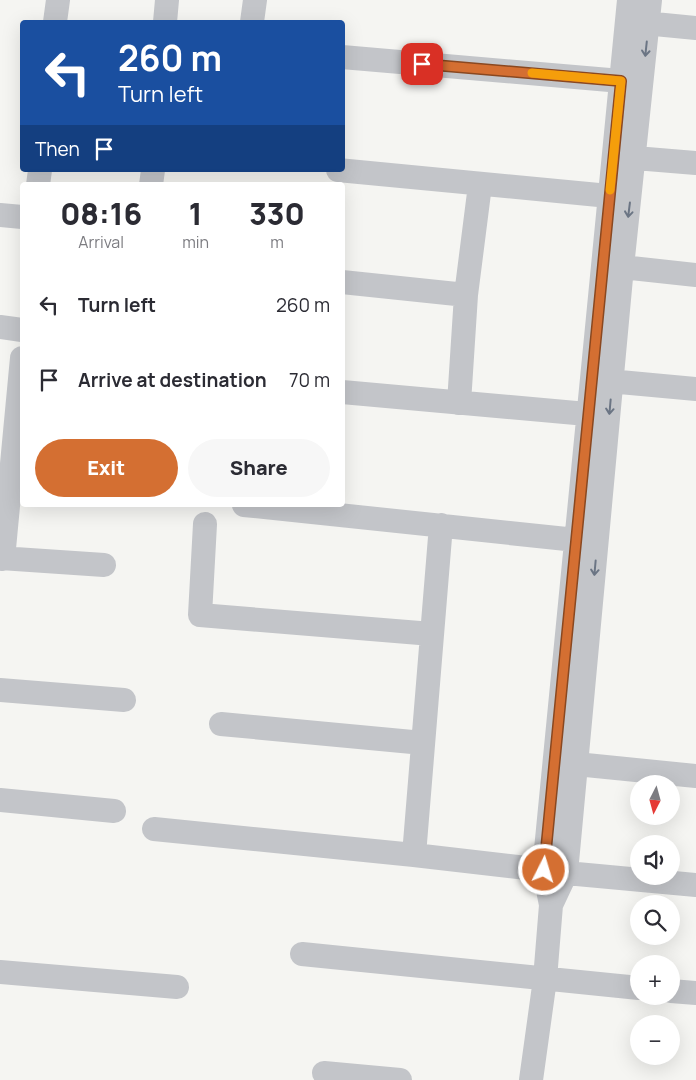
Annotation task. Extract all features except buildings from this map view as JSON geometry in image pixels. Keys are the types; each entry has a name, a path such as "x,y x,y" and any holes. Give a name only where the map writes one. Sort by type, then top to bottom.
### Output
{"street":[{"path":"55,20 58,0"},
{"path":"165,20 167,0"},
{"path":"252,20 255,0"},
{"path":"555,872 576,764 602,380 609,196 621,81 635,15 650,0"},
{"path":"635,15 696,28"},
{"path":"531,1080 545,980 555,872 576,540 587,414 602,380 622,267 635,158 635,15"},
{"path":"345,57 621,81"},
{"path":"635,158 696,164"},
{"path":"345,171 609,196"},
{"path":"459,403 466,295 480,185"},
{"path":"0,215 20,217"},
{"path":"622,267 696,275"},
{"path":"345,282 466,295"},
{"path":"0,327 20,330"},
{"path":"20,378 2,558 104,565"},
{"path":"602,380 696,389"},
{"path":"345,392 587,414"},
{"path":"264,507 576,540"},
{"path":"206,524 200,615 432,634"},
{"path":"414,855 441,525"},
{"path":"0,690 124,700"},
{"path":"221,724 424,743"},
{"path":"576,764 696,776"},
{"path":"0,800 114,811"},
{"path":"154,830 696,885"},
{"path":"302,954 630,987"},
{"path":"0,972 177,987"},
{"path":"680,992 696,994"},
{"path":"324,1073 400,1080"}],"slow traffic":[{"path":"532,73 621,81 610,190"}],"route":[{"path":"422,64 621,81 544,870"}]}
